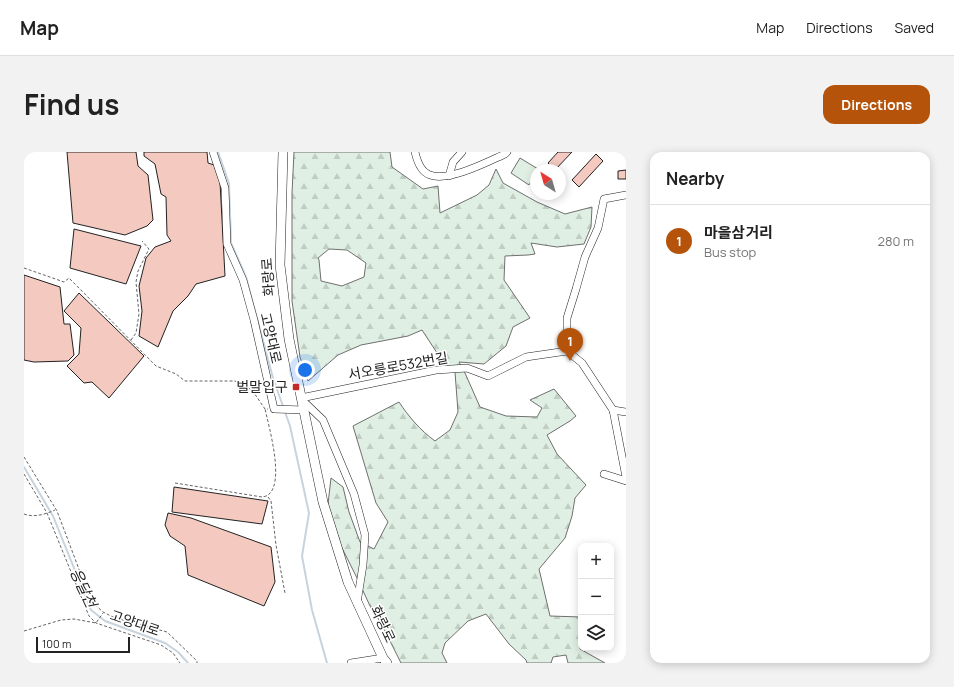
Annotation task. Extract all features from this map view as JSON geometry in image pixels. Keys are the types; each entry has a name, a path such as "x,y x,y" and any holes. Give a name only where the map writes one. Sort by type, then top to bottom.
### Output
{"main road":[{"name":"화랑로","path":"283,152 280,265 289,340 323,502 348,582 385,660"}],"street":[{"name":"고양대로","path":"214,152 225,188 227,244 243,280 254,320 274,409"},
{"path":"415,152 419,164 423,170 431,175 438,176 449,176 478,166 507,152"},
{"path":"449,176 453,162 462,152"},
{"path":"626,195 604,199 598,228 585,257 567,318 567,351 582,362 613,410 626,477"},
{"name":"서오릉로532번길","path":"301,398 436,370 467,368 488,376 526,357 567,351"},
{"name":"화랑로","path":"301,398 323,420 356,501 365,535 364,566 357,603"},
{"path":"274,409 304,410"},
{"path":"613,410 626,412"},
{"path":"604,474 626,481"},
{"name":"화랑로","path":"351,663 385,660"}],"path":[{"path":"131,341 136,333 140,314 136,282 138,271 149,249 142,241"},
{"path":"24,268 64,282 69,278 156,366 176,374 185,381 235,381 252,390 265,408 274,452 276,474 272,489 267,496 262,497 175,483"},
{"path":"265,408 274,409"},
{"name":"고양대로","path":"24,456 56,509 91,601 103,613 115,618 167,632 197,662"},
{"name":"고양대로","path":"24,474 48,513 89,616 96,623 161,645 173,653 180,663"},
{"path":"267,496 271,501 276,545 285,593"},
{"path":"24,514 30,516 48,513 56,509"},
{"path":"24,631 61,620 74,619 96,623 103,613"},
{"path":"193,663 197,662"}],"green space":[{"path":"294,152 390,152 392,167 423,189 438,186 440,213 477,195 489,185 496,169 503,183 530,198 530,200 533,200 565,214 592,207 591,227 584,244 557,247 531,243 535,254 505,256 504,280 530,318 513,327 506,346 484,364 459,362 480,407 506,416 537,417 542,408 530,400 554,389 576,416 547,435 557,454 586,485 575,498 572,516 565,538 539,569 550,616 578,617 578,651 584,651 605,663 568,663 566,655 553,657 551,663 527,663 526,660 509,644 486,614 468,621 445,643 442,653 447,663 401,663 381,623 370,606 339,542 328,504 331,478 343,487 349,512 360,542 374,549 388,522 376,503 353,426 399,402 415,423 435,441 450,430 458,412 455,372 443,362 422,330 408,336 361,345 338,355 308,381 300,357 292,301 292,193","holes":["329,249 347,250 366,263 364,277 342,286 321,281 318,258"]},
{"path":"520,158 530,164 529,185 511,173"}],"building":[{"path":"67,152 136,152 138,166 148,175 153,220 147,226 125,235 73,223"},
{"path":"144,152 207,152 208,163 214,165 220,182 225,276 196,284 188,296 173,311 158,347 139,336 142,311 139,286 146,258 155,247 171,241 167,235 166,197 161,194 155,164 144,156"},
{"path":"558,152 572,152 561,164 548,163"},
{"path":"596,154 603,161 579,187 572,180"},
{"path":"626,170 626,179 618,179 618,171"},
{"path":"74,229 141,246 126,284 70,268"},
{"path":"24,275 60,287 64,324 70,324 74,355 68,361 34,362 24,360"},
{"path":"79,293 144,356 109,398 92,382 84,383 67,366 79,354 81,328 64,311"},
{"path":"174,487 268,501 262,524 172,512"},
{"path":"168,513 191,518 271,547 275,582 264,606 188,575 185,546 170,536 165,525"}],"waterway":[{"path":"218,152 229,183 231,243 246,277 273,378 290,426 309,513 302,556 312,610 327,663"},
{"name":"응달천","path":"24,467 53,516 91,610 105,621 165,643 178,652 188,663"}],"place":[{"name":"마을삼거리","path":"570,361"},
{"name":"벌말입구","path":"296,387"}]}
